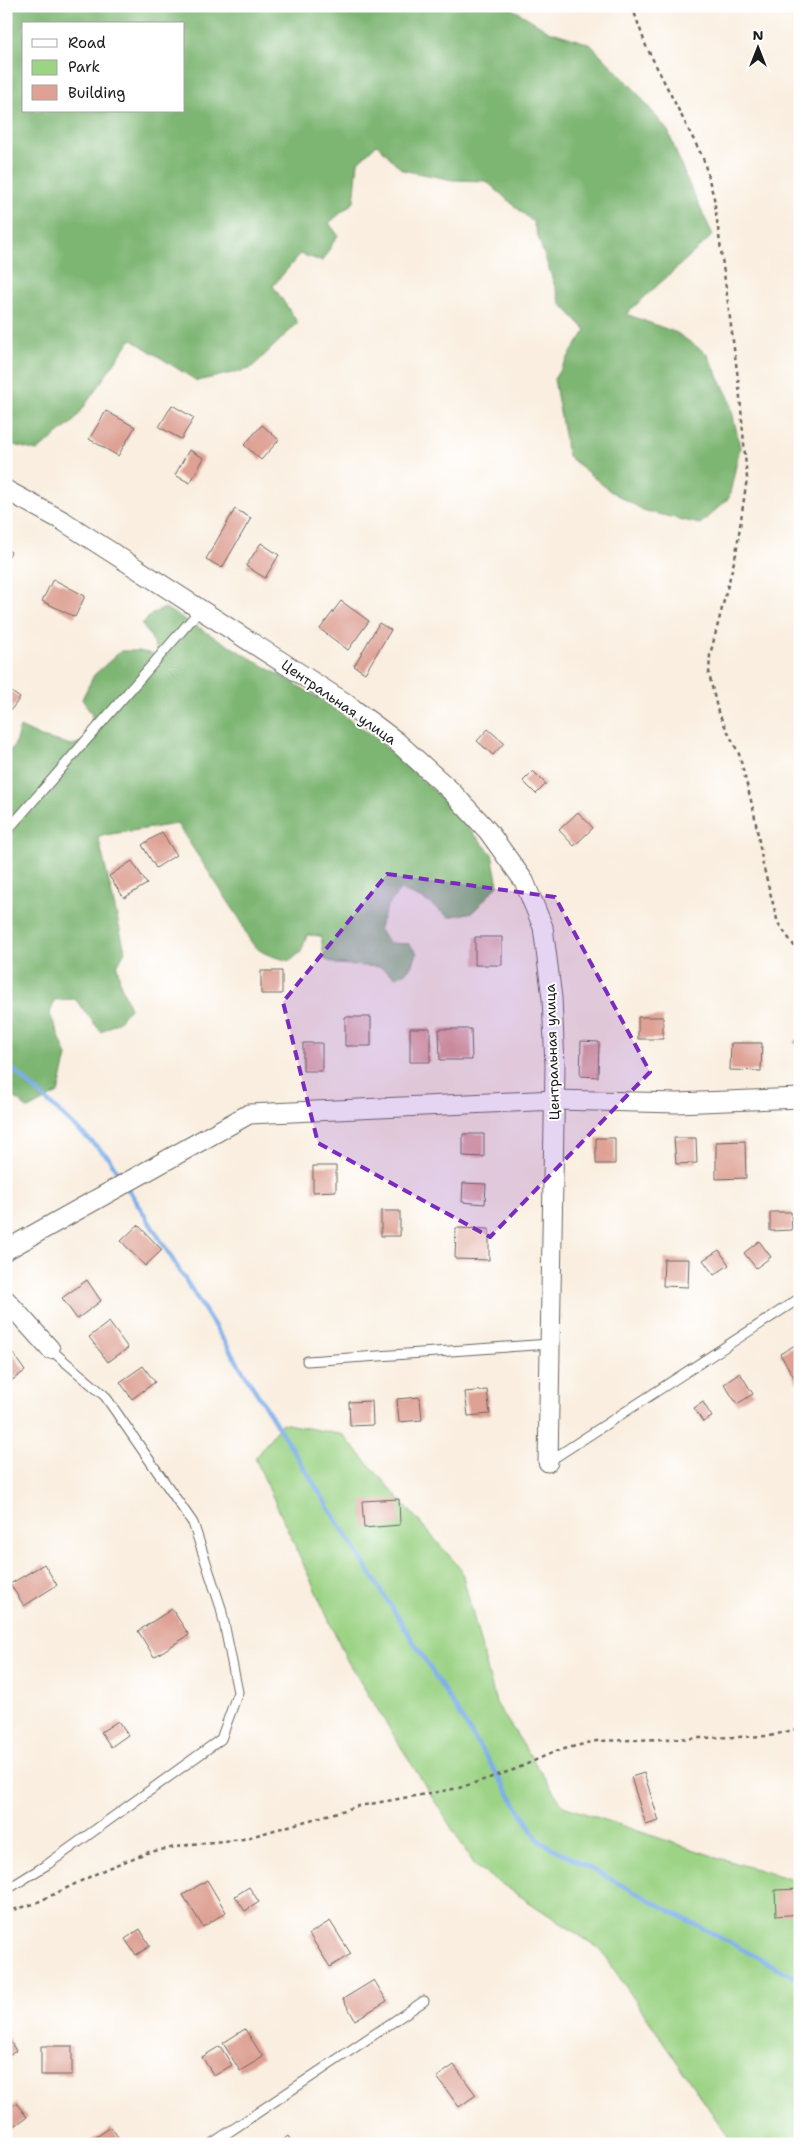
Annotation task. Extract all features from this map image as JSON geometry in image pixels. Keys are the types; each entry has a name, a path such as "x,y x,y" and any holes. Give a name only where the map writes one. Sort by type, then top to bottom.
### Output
{"street":[{"name":"Центральная улица","path":"6,490 63,521 344,702 396,741 450,790 488,831 524,882 542,927 552,998 554,1100 548,1462"},
{"path":"6,1250 249,1114 554,1100 677,1103 800,1098"},
{"path":"6,1300 50,1349"}],"lane":[{"path":"6,832 200,610"},
{"path":"548,1462 800,1298"},
{"path":"307,1361 550,1344"},
{"path":"6,1890 48,1864 221,1739 238,1692 221,1608 193,1523 105,1396 50,1349"},
{"path":"211,2144 424,2002"}],"path":[{"path":"632,6 646,46 703,158 714,198 739,386 747,478 736,554 710,654 709,674 718,712 739,754 754,812 763,864 778,923 800,954"},
{"path":"6,1912 34,1904 108,1868 149,1852 193,1844 243,1839 359,1806 459,1788 516,1769 556,1751 596,1741 770,1736 800,1728"}],"highlighted area":[{"path":"387,874 555,897 650,1072 490,1237 318,1143 283,1002"}],"green space":[{"path":"6,6 508,6 549,31 590,44 633,88 668,131 686,178 713,235 626,314 677,333 707,354 729,398 740,447 729,498 700,524 645,511 610,491 568,456 554,379 586,330 561,304 533,222 486,181 453,180 402,170 377,144 358,162 354,202 329,223 338,235 322,261 300,254 273,286 298,323 250,369 197,381 131,339 74,421 37,451 6,443"},
{"path":"165,608 317,697 377,739 441,797 492,854 498,885 473,912 449,917 423,899 400,890 387,907 379,929 389,943 409,944 417,953 410,968 396,977 380,967 336,964 324,959 321,936 307,935 301,952 290,961 264,953 258,949 253,945 241,921 177,824 98,836 125,951 117,966 121,986 130,1008 118,1022 101,1032 75,999 54,1000 50,1014 67,1056 58,1093 28,1109 6,1090 6,797 9,795 6,792 6,753 14,747 20,727 41,737 72,745 89,740 92,715 82,699 94,675 121,651 139,651 158,655 152,639 142,624 153,613"},
{"path":"282,1423 343,1435 461,1569 496,1703 563,1806 719,1858 800,1882 800,2144 733,2144 600,1949 476,1867 348,1662 255,1458"}],"building":[{"path":"172,405 194,418 181,439 159,427"},
{"path":"106,411 135,427 118,456 89,439"},
{"path":"262,425 279,440 261,460 244,445"},
{"path":"189,450 204,458 190,483 175,475"},
{"path":"235,509 251,518 222,568 206,559"},
{"path":"261,543 279,555 265,578 246,566"},
{"path":"6,549 11,552 6,561"},
{"path":"53,579 85,596 75,617 42,601"},
{"path":"341,601 369,621 348,650 320,629"},
{"path":"379,623 391,630 365,673 354,666"},
{"path":"6,688 20,698 6,716"},
{"path":"488,729 504,743 493,755 477,741"},
{"path":"533,771 546,784 536,794 523,781"},
{"path":"578,812 593,828 574,846 559,830"},
{"path":"162,832 176,855 156,868 142,845"},
{"path":"132,861 147,884 124,898 109,876"},
{"path":"475,937 502,937 502,965 475,965"},
{"path":"261,971 282,971 282,994 261,994"},
{"path":"345,1017 371,1017 371,1046 345,1046"},
{"path":"638,1017 663,1017 663,1039 638,1039"},
{"path":"410,1028 430,1028 430,1062 410,1062"},
{"path":"439,1029 471,1029 472,1060 440,1060"},
{"path":"800,1036 800,1049 793,1042"},
{"path":"581,1041 599,1042 598,1077 580,1076"},
{"path":"303,1043 322,1043 322,1071 303,1071"},
{"path":"731,1043 762,1043 761,1071 730,1070"},
{"path":"463,1134 484,1134 484,1157 463,1156"},
{"path":"596,1138 615,1138 615,1164 596,1164"},
{"path":"674,1138 696,1138 697,1163 676,1164"},
{"path":"745,1141 746,1178 716,1179 716,1142"},
{"path":"313,1166 336,1166 336,1191 313,1192"},
{"path":"463,1183 486,1184 485,1204 462,1202"},
{"path":"381,1211 400,1211 400,1236 381,1236"},
{"path":"770,1212 791,1212 792,1230 770,1231"},
{"path":"138,1225 162,1250 145,1266 121,1241"},
{"path":"456,1228 489,1229 489,1260 455,1259"},
{"path":"759,1241 771,1257 756,1268 744,1253"},
{"path":"719,1250 729,1265 714,1275 703,1260"},
{"path":"664,1259 689,1259 688,1287 663,1286"},
{"path":"87,1280 101,1301 77,1319 62,1298"},
{"path":"109,1322 128,1348 108,1362 89,1337"},
{"path":"800,1342 800,1383 798,1384 780,1354"},
{"path":"6,1344 25,1371 11,1381 6,1374"},
{"path":"143,1366 155,1382 132,1399 120,1382"},
{"path":"740,1373 753,1394 737,1404 724,1384"},
{"path":"487,1390 490,1414 468,1416 465,1392"},
{"path":"420,1397 422,1420 399,1422 397,1399"},
{"path":"372,1401 373,1425 350,1426 349,1402"},
{"path":"703,1402 712,1417 703,1422 694,1408"},
{"path":"399,1499 400,1525 364,1528 362,1501"},
{"path":"44,1564 57,1585 24,1606 10,1584"},
{"path":"172,1609 189,1635 154,1657 138,1631"},
{"path":"118,1721 128,1735 111,1747 101,1732"},
{"path":"644,1773 659,1821 646,1825 631,1777"},
{"path":"207,1880 226,1912 203,1927 183,1895"},
{"path":"249,1887 259,1902 245,1911 235,1896"},
{"path":"800,1889 800,1914 776,1916 775,1890"},
{"path":"330,1921 351,1954 330,1967 309,1934"},
{"path":"140,1929 150,1946 136,1955 125,1939"},
{"path":"374,1980 387,2001 355,2020 343,1999"},
{"path":"245,2029 263,2057 240,2071 223,2043"},
{"path":"6,2034 16,2051 6,2057"},
{"path":"41,2046 72,2046 72,2075 41,2075"},
{"path":"220,2046 232,2065 214,2076 202,2057"},
{"path":"454,2065 476,2095 459,2107 437,2077"},
{"path":"16,2103 27,2117 6,2132 6,2110"},
{"path":"111,2127 123,2144 86,2144"},
{"path":"288,2136 293,2144 278,2144"}],"waterway":[{"path":"6,1063 108,1157 123,1181"},
{"path":"127,1187 539,1841 800,1980"}]}
